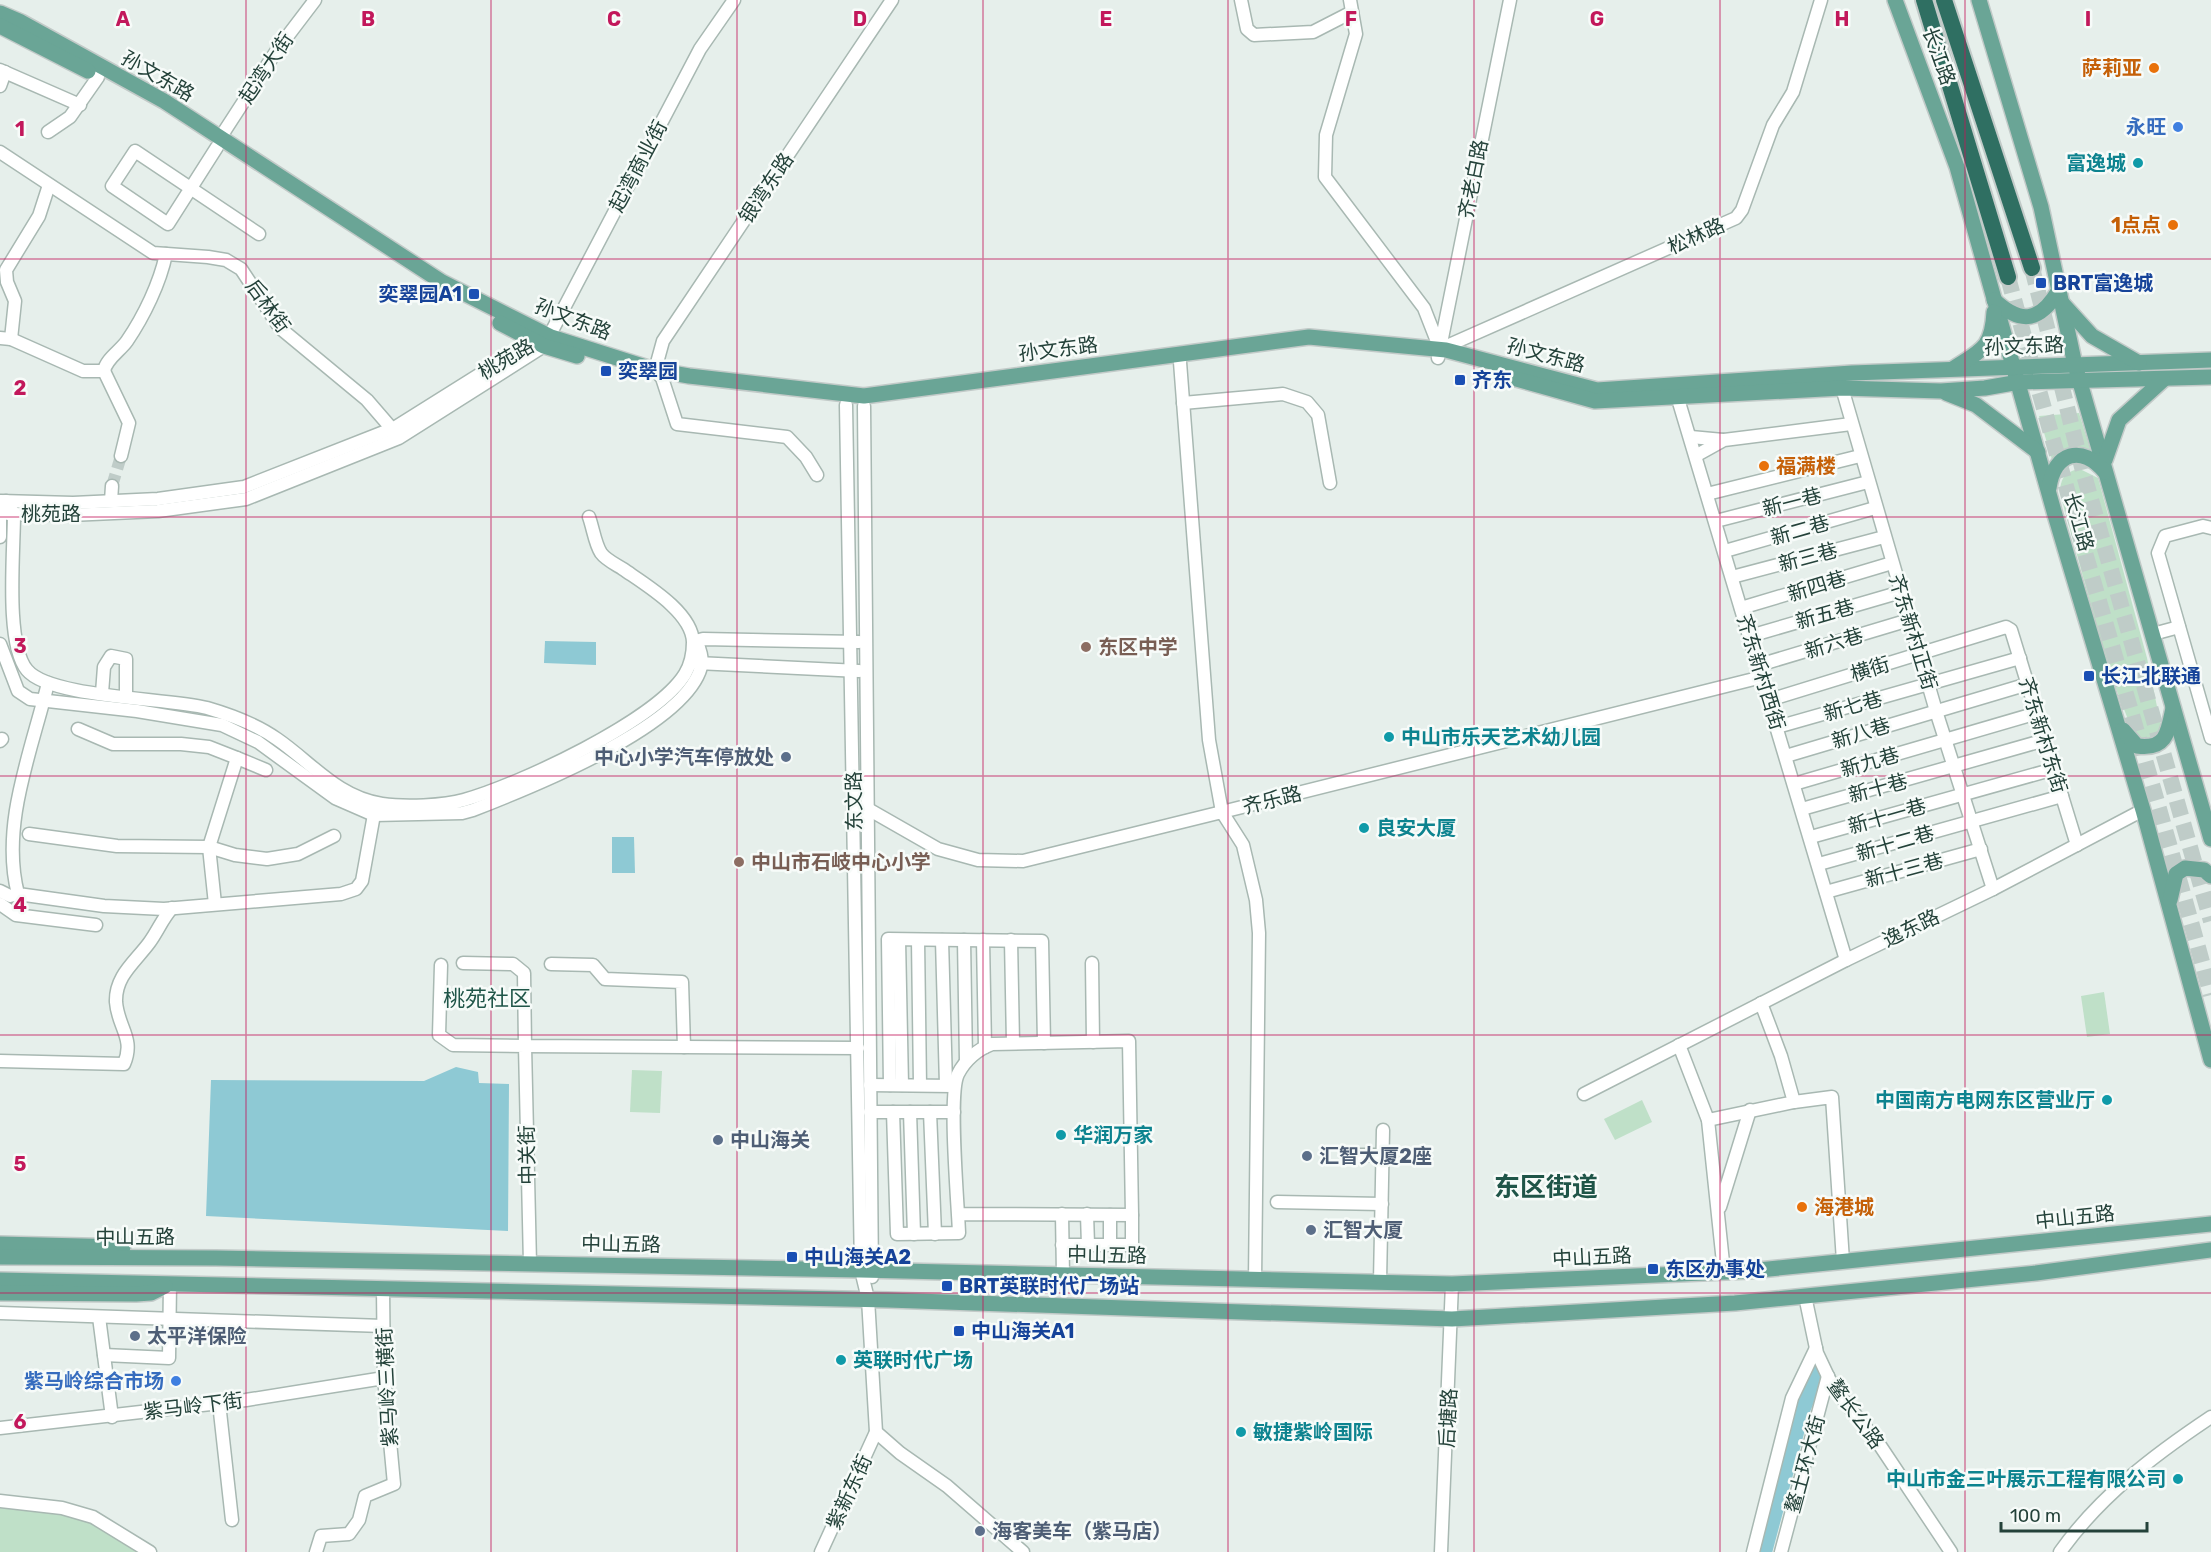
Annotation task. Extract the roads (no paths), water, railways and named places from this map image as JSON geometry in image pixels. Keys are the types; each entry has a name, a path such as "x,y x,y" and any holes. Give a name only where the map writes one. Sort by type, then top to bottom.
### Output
{"highway":[{"name":"长江路","path":"1923,0 2008,277"},
{"name":"长江路","path":"1944,0 2032,268"}],"main road":[{"name":"长江路","path":"1895,0 1957,167 2048,492 2144,810 2211,1060"},
{"name":"长江路","path":"1980,1 2041,207 2075,365 2174,708 2204,791 2211,839"},
{"name":"孙文东路","path":"0,13 21,22 164,101 218,142 441,290 543,341 659,374 864,406 1180,362 1309,348 1439,353"},
{"name":"孙文东路","path":"0,26 98,76 218,142"},
{"path":"1994,300 2009,314 2024,317 2049,307 2060,297 2092,336 2139,363"},
{"path":"1951,370 1987,346 1993,327 1994,300"},
{"name":"孙文东路","path":"659,374 864,396 1309,337 1439,353 1595,401 1676,392 1840,381 1951,370 2211,360"},
{"name":"孙文东路","path":"1840,381 1941,391 1985,388 2019,382 2211,377"},
{"path":"2107,470 2111,438 2119,420 2163,380"},
{"path":"1941,391 1976,405 2038,452"},
{"path":"2048,492 2051,474 2063,458 2074,455 2095,459 2107,470"},
{"path":"2117,723 2137,746 2150,748 2157,746 2167,734 2174,708"},
{"path":"2169,906 2176,874 2185,868 2204,870 2211,876"},
{"path":"2195,1226 2211,1218"},
{"name":"中山五路","path":"0,1257 867,1270 1452,1284 1724,1272 2211,1224"},
{"path":"0,1244 146,1249 172,1258"},
{"path":"0,1280 868,1299 1452,1319 1735,1303 2036,1273 2207,1252"},
{"path":"0,1293 151,1293 170,1283"}],"street":[{"name":"起湾大街","path":"259,234 249,228 192,190 182,183 144,158 135,151 112,186 168,224 186,195 192,185 205,166 218,142 277,50 315,0"},
{"name":"起湾商业街","path":"543,341 700,49 734,0"},
{"name":"银湾东路","path":"659,374 663,340 892,0"},
{"path":"1241,0 1247,29 1254,35 1313,32 1351,6 1356,34 1326,135 1325,177 1424,308 1439,353"},
{"name":"齐老白路","path":"1439,353 1510,0"},
{"name":"松林路","path":"1439,353 1736,218 1742,210 1773,124 1793,92 1821,0"},
{"path":"0,86 3,71 80,105"},
{"path":"48,132 70,117 98,76"},
{"name":"后林街","path":"0,152 153,253 226,260 241,269 280,328 367,400 392,429"},
{"path":"49,185 39,216 6,270 7,282 15,301 6,338 83,371 104,371"},
{"path":"121,456 129,423 104,371 105,366 126,342 136,324 162,273 166,254"},
{"name":"桃苑路","path":"0,514 70,515 158,511 246,499 357,448 543,341"},
{"name":"桃苑路","path":"3,501 158,499 244,487 357,448 399,438 543,341"},
{"name":"齐乐路","path":"1180,362 1209,740 1222,812 1760,671"},
{"path":"659,374 677,424 787,437 806,456 817,475"},
{"name":"齐东新村正街","path":"1840,381 1875,508 1936,711 1993,889"},
{"name":"齐东新村西街","path":"1676,392 1846,960"},
{"path":"1183,403 1283,394 1307,402 1318,415 1330,483"},
{"name":"东文路","path":"846,405 858,1048 867,1270"},
{"name":"东文路","path":"864,406 870,1085 867,1270"},
{"path":"1690,437 1724,440 1851,424"},
{"path":"1696,454 1724,440"},
{"path":"1707,494 1860,456"},
{"name":"新一巷","path":"1716,521 1868,482"},
{"path":"111,501 112,486"},
{"path":"3,501 14,514 13,638 16,651 29,673 48,683 193,705 225,713 276,738 334,786 376,802 446,803 463,801 523,780 611,734 654,706 684,677 695,649 703,639 866,642"},
{"path":"0,537 0,514 3,501"},
{"name":"新二巷","path":"1725,551 1875,508"},
{"path":"0,644 18,691 30,699 137,711 222,725 258,742 335,798 374,815 462,813 534,787 634,734 663,714 693,684 695,649 672,605 602,554 589,517"},
{"path":"2211,528 2203,526 2165,536 2158,553 2211,738"},
{"name":"新三巷","path":"1732,578 1884,537"},
{"name":"新四巷","path":"1741,608 1892,563"},
{"name":"新五巷","path":"1750,636 1901,592"},
{"name":"新六巷","path":"1760,671 1909,620"},
{"name":"横街","path":"1769,700 2006,627"},
{"name":"齐东新村东街","path":"2006,627 2011,630 2077,845"},
{"path":"2153,634 2179,627"},
{"path":"695,649 866,672"},
{"path":"102,693 106,661 111,656 117,655 126,659 128,665 126,696"},
{"name":"新七巷","path":"1777,727 2020,658"},
{"path":"18,894 10,880 6,855 5,822 8,799 48,683"},
{"name":"新八巷","path":"1786,756 2028,684"},
{"name":"新九巷","path":"1794,784 2037,713"},
{"path":"78,729 113,744 181,744 209,747 266,770"},
{"name":"新十巷","path":"1802,809 1955,768 2045,740"},
{"path":"215,904 209,847 237,758"},
{"name":"新十一巷","path":"1810,837 2054,769"},
{"name":"新十二巷","path":"1819,864 2062,796"},
{"path":"0,891 10,896 18,894 104,906 172,908 341,894 356,889 362,881 376,802"},
{"path":"868,809 938,849 978,860 1023,861 1222,812 1243,845 1256,900 1258,922 1255,1280"},
{"name":"逸东路","path":"1584,1094 1846,960 1993,889 2144,810"},
{"path":"29,834 117,846 209,847 235,855 267,859 298,854 334,836"},
{"name":"新十三巷","path":"1827,892 1981,849"},
{"path":"0,904 16,915 96,925"},
{"path":"0,1061 124,1064 129,1052 129,1041 119,1021 116,1001 119,982 172,908"},
{"path":"896,1085 899,939 1042,941 1044,1043"},
{"path":"918,940 920,1085"},
{"path":"893,1112 897,1234 959,1233 954,1112 950,1085 942,940"},
{"path":"964,940 966,1061"},
{"path":"983,940 985,1047"},
{"path":"1011,940 1013,1043"},
{"name":"中关街","path":"463,963 513,964 520,967 524,973 530,1264"},
{"path":"1092,963 1093,1042"},
{"path":"552,964 593,965 605,979 682,982 684,1047"},
{"path":"441,965 439,1035 453,1045 858,1048"},
{"path":"1761,1003 1781,1056 1794,1102"},
{"path":"950,1085 966,1061 985,1047 1013,1043 1129,1041 1132,1245 1062,1245"},
{"path":"1679,1046 1708,1119 1724,1272"},
{"path":"870,1085 950,1085"},
{"path":"1708,1119 1832,1096 1844,1261"},
{"path":"1719,1213 1750,1110"},
{"path":"870,1112 954,1112"},
{"path":"910,1112 914,1234"},
{"path":"930,1112 935,1234"},
{"path":"1380,1282 1383,1130"},
{"path":"1357,1155 1382,1155"},
{"path":"1277,1202 1382,1204"},
{"path":"958,1214 1132,1215"},
{"path":"1062,1214 1063,1275"},
{"path":"1088,1215 1088,1245"},
{"path":"1110,1215 1110,1245"},
{"path":"867,1270 876,1432 900,1453 956,1494 1023,1552"},
{"path":"104,1355 169,1358 170,1283"},
{"name":"后塘路","path":"1441,1552 1452,1284"},
{"name":"紫马岭三横街","path":"316,1552 321,1536 348,1534 355,1527 365,1496 394,1484 384,1378 383,1289"},
{"path":"75,1294 75,1316"},
{"name":"鳌长公路","path":"1805,1296 1816,1348 1833,1387 1880,1444 1951,1552"},
{"path":"0,1313 382,1326"},
{"path":"99,1317 112,1417"},
{"path":"1753,1552 1792,1398 1816,1348"},
{"name":"鳌土环大街","path":"1781,1552 1828,1376"},
{"name":"紫马岭下街","path":"0,1428 112,1417 384,1378"},
{"path":"219,1403 232,1520"},
{"path":"2060,1552 2098,1504 2162,1449 2211,1417"},
{"name":"紫新东街","path":"821,1552 876,1432"},
{"path":"0,1501 62,1508 87,1515 100,1520 150,1552"},
{"path":"1937,1552 1941,1538"}],"water":[{"path":"545,641 596,642 596,665 544,663"},
{"path":"612,837 634,837 635,873 612,873"},
{"path":"456,1067 478,1072 479,1083 509,1084 508,1231 206,1216 211,1080 424,1081"}],"waterway":[{"path":"1763,1552 1801,1410 1817,1373"}],"tunnel":[{"path":"2032,268 2084,475 2211,921"},
{"path":"2008,277 2211,995"},
{"path":"112,486 121,456"}],"place":[{"name":"萨莉亚","path":"2154,68"},
{"name":"永旺","path":"2178,127"},
{"name":"富逸城","path":"2138,163"},
{"name":"1点点","path":"2173,225"},
{"name":"BRT富逸城","path":"2041,283"},
{"name":"奕翠园A1","path":"474,294"},
{"name":"奕翠园","path":"606,371"},
{"name":"齐东","path":"1460,380"},
{"name":"福满楼","path":"1764,466"},
{"name":"东区中学","path":"1086,647"},
{"name":"长江北联通","path":"2089,676"},
{"name":"中山市乐天艺术幼儿园","path":"1389,737"},
{"name":"中心小学汽车停放处","path":"786,757"},
{"name":"良安大厦","path":"1364,828"},
{"name":"中山市石岐中心小学","path":"739,862"},
{"name":"中国南方电网东区营业厅","path":"2107,1100"},
{"name":"华润万家","path":"1061,1135"},
{"name":"中山海关","path":"718,1140"},
{"name":"汇智大厦2座","path":"1307,1156"},
{"name":"海港城","path":"1802,1207"},
{"name":"汇智大厦","path":"1311,1230"},
{"name":"中山海关A2","path":"792,1257"},
{"name":"东区办事处","path":"1653,1269"},
{"name":"BRT英联时代广场站","path":"947,1286"},
{"name":"中山海关A1","path":"959,1331"},
{"name":"太平洋保险","path":"135,1336"},
{"name":"英联时代广场","path":"841,1360"},
{"name":"紫马岭综合市场","path":"176,1381"},
{"name":"敏捷紫岭国际","path":"1241,1432"},
{"name":"中山市金三叶展示工程有限公司","path":"2178,1479"},
{"name":"海客美车（紫马店）","path":"980,1531"}],"district":[{"name":"桃苑社区","path":"487,998"},
{"name":"东区街道","path":"1546,1187"}]}
